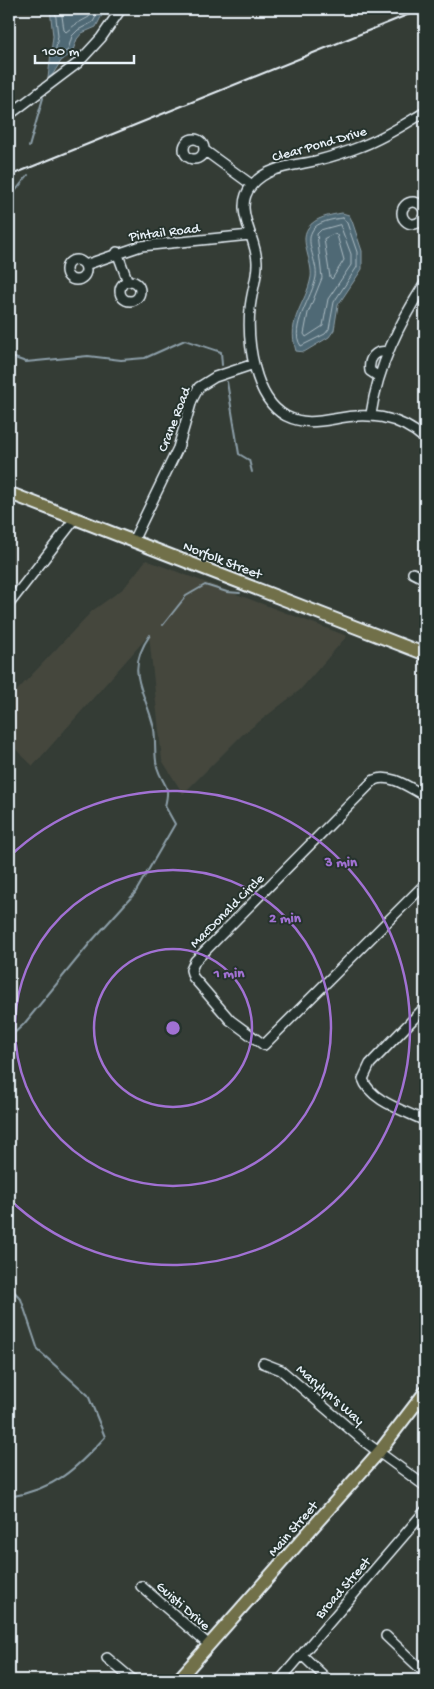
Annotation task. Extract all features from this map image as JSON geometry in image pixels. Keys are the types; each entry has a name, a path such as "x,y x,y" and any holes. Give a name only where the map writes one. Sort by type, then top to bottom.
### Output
{"main road":[{"name":"Norfolk Street","path":"9,493 425,654"},
{"name":"Main Street","path":"178,1680 379,1452 425,1392"}],"street":[{"path":"9,115 78,63 101,38 122,9"},
{"name":"Clear Pond Drive","path":"252,185 276,169 315,161 374,141 425,112"},
{"path":"204,150 252,185 247,195 244,214 256,253 257,264 250,319 254,364 267,397 285,415 310,422 371,414 402,422 425,439"},
{"name":"Pintail Road","path":"85,265 117,252 159,243 250,235"},
{"path":"117,252 128,282"},
{"path":"371,414 379,376 388,352 408,311 425,283"},
{"name":"Crane Road","path":"134,541 178,448 192,400 199,386 215,377 254,364"},
{"path":"9,604 76,519"},
{"path":"413,573 425,579"},
{"name":"MacDonald Circle","path":"425,796 397,781 380,778 374,780 195,961 192,970 193,977 230,1020 264,1045 425,884"},
{"path":"425,1007 370,1064 363,1079 367,1088 376,1096 425,1121"},
{"name":"Marylyn's Way","path":"263,1363 282,1370 379,1452 425,1486"},
{"name":"Broad Street","path":"280,1680 425,1511"},
{"name":"Guisti Drive","path":"141,1586 209,1645"},
{"path":"386,1636 425,1673"},
{"path":"302,1655 328,1680"},
{"path":"107,1658 134,1680"}],"shaded area":[{"path":"146,560 347,636 300,690 242,735 183,794 162,760 149,635 33,766 9,743 9,699 92,611 124,588"}],"water":[{"path":"50,9 108,9 103,13 96,27 82,33 77,39 72,53 61,61 53,74 48,78 53,36"},
{"path":"342,213 349,215 352,221 362,251 362,269 338,305 334,330 329,337 304,352 296,351 293,329 311,277 305,239 306,233 315,221"}],"waterway":[{"path":"29,147 43,98"},
{"path":"9,199 28,175"},
{"path":"9,356 26,362 88,356 121,360 145,358 185,340 221,352 222,365"},
{"path":"227,382 239,454 249,460 252,472"},
{"path":"163,625 186,596 205,585 227,592 240,593"},
{"path":"9,1038 24,1024 90,943 135,893 175,824 165,806 167,788 157,767 154,729 137,672 142,649 150,635"},
{"path":"9,1286 21,1299 38,1350 88,1395 105,1437 74,1468 52,1483 39,1489 9,1497"}],"railway":[{"path":"9,176 422,9"}]}
